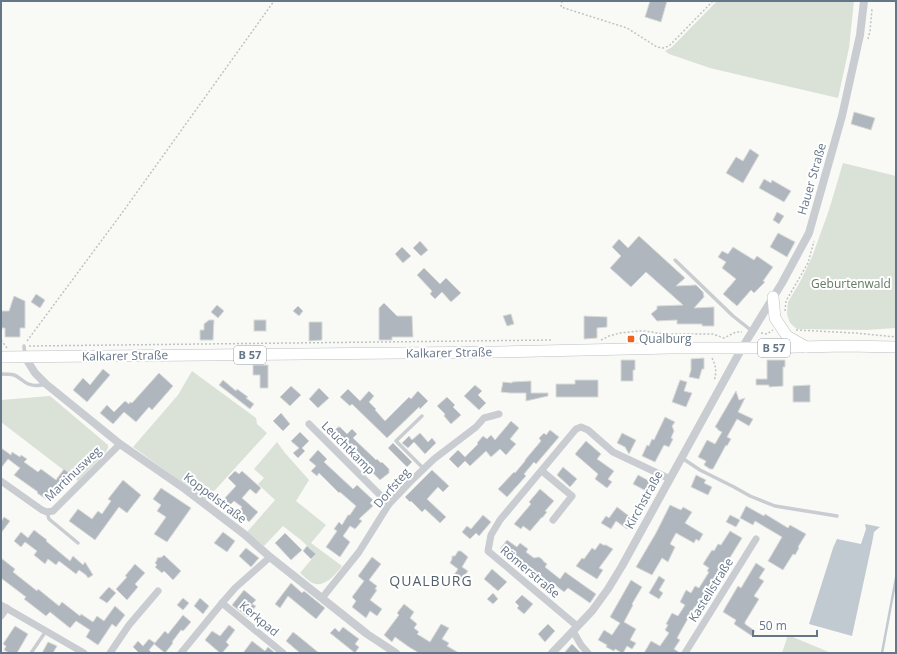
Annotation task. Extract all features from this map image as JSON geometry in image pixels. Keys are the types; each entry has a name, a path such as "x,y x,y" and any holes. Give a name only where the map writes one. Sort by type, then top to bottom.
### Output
{"main road":[{"path":"773,297 775,318 786,336 806,347"},
{"name":"Kalkarer Straße","path":"1,357 24,351 499,352 847,346 896,347"}],"street":[{"name":"Hauer Straße","path":"742,348 782,283 809,233 842,116 860,35 864,1"},
{"name":"Kirchstraße","path":"552,653 592,611 608,589 742,348"},
{"name":"Koppelstraße","path":"24,351 35,373 46,384 120,444 185,489 244,534 270,557 367,634 396,653"},
{"name":"Dorfsteg","path":"322,598 359,552 389,504 411,480 434,459 476,427 484,418 499,414"},
{"name":"Leuchtkamp","path":"309,424 389,504"},
{"name":"Römerstraße","path":"575,629 488,551 491,535 500,520 576,430 581,427 588,430 613,452 670,479"},
{"name":"Martinusweg","path":"1,481 42,510 47,512 53,511 120,444"},
{"path":"542,471 572,496 553,520"},
{"name":"Kastellstraße","path":"685,653 756,539"},
{"path":"181,653 235,588 270,557"},
{"path":"110,653 128,625 158,591"},
{"name":"Kerkpad","path":"222,603 283,653"},
{"path":"1,616 4,606 84,653"},
{"path":"575,629 581,645 588,653"}],"lane":[{"path":"675,260 751,332"},
{"path":"1,374 13,374 34,386 46,384"},
{"path":"422,416 396,441 424,469"},
{"path":"681,458 700,470 750,496 775,506 837,516"},
{"path":"47,512 50,519 78,544"},
{"path":"31,653 46,631"}],"path":[{"path":"24,351 274,1"},
{"path":"562,1 561,7 627,28 657,47 663,48 669,46 713,1"},
{"path":"599,340 620,333 645,331 664,334 713,334 724,338 736,332 767,334 781,326"},
{"path":"794,330 896,336"},
{"path":"1,340 6,347"},
{"path":"24,351 552,340"},
{"path":"712,348 712,358 716,365 716,374 713,382 716,394"}],"green space":[{"path":"717,1 854,1 849,48 838,98 710,68 669,54 665,51 672,47"},
{"name":"Geburtenwald","path":"843,163 896,176 896,328 866,330 797,329 790,323 787,314 788,302 812,257 829,210"},
{"path":"192,371 256,418 257,424 267,433 206,500 133,447 178,395"},
{"path":"50,396 108,445 105,453 78,481 1,422 1,400"},
{"path":"277,442 309,480 296,501 326,525 311,543 342,566 324,583 316,584 300,573 316,554 283,526 264,546 247,532 275,500 258,484 264,478 254,469"},
{"path":"788,635 831,653 782,653"}],"shaded area":[{"path":"865,524 880,527 874,532 852,636 809,624 837,539 861,544 866,529"}],"building":[{"path":"650,1 667,1 661,22 645,17"},
{"path":"854,112 875,118 871,130 851,124"},
{"path":"750,149 759,155 743,183 726,173 736,157 743,161"},
{"path":"764,179 771,183 772,180 791,191 784,202 759,188"},
{"path":"777,212 784,216 779,224 773,220"},
{"path":"778,233 795,242 787,257 770,247"},
{"path":"639,236 685,278 676,286 696,285 703,292 704,297 694,308 714,307 714,326 702,326 702,324 677,324 677,320 657,321 651,314 657,309 657,306 683,305 646,272 631,287 610,268 621,256 612,247 619,239 628,248"},
{"path":"420,241 428,250 421,256 413,248"},
{"path":"402,247 411,256 403,263 395,254"},
{"path":"733,247 754,260 757,256 773,267 763,281 765,282 754,293 751,290 737,306 723,294 736,279 722,268 726,262 718,257 722,251 728,254"},
{"path":"424,268 440,284 446,278 461,293 451,302 442,292 435,299 430,294 432,291 417,275"},
{"path":"36,294 45,300 40,308 31,302"},
{"path":"14,296 25,301 25,328 20,328 20,337 5,337 5,328 1,328 1,311 9,311"},
{"path":"384,303 397,316 412,316 413,337 392,337 392,340 379,340 379,308"},
{"path":"217,305 224,311 218,318 211,312"},
{"path":"298,306 303,311 299,316 293,311"},
{"path":"511,314 514,324 507,326 503,316"},
{"path":"584,316 607,317 607,327 597,328 597,338 584,339"},
{"path":"209,320 214,320 213,340 200,340 200,330 204,330 204,324"},
{"path":"254,320 266,320 266,331 254,331"},
{"path":"309,322 322,322 322,340 309,341"},
{"path":"704,358 704,369 702,369 699,379 689,377 691,370 691,359"},
{"path":"621,360 635,360 633,381 621,381"},
{"path":"767,360 785,360 785,367 783,367 783,386 769,387 769,385 756,385 756,379 767,379"},
{"path":"253,365 268,365 268,388 260,388 260,375 253,375"},
{"path":"103,369 110,375 87,402 73,390 83,378 90,385"},
{"path":"159,373 173,386 152,410 149,407 136,422 124,412 113,424 100,413 107,405 114,412 125,401 129,404 130,402 132,403"},
{"path":"223,380 236,391 237,389 248,397 246,398 254,404 250,409 219,385"},
{"path":"575,380 598,380 598,397 556,397 556,384 575,384"},
{"path":"680,380 687,382 684,391 692,393 686,407 672,402"},
{"path":"531,381 531,393 548,393 548,396 526,401 526,393 501,392 503,382 512,383"},
{"path":"475,385 482,391 478,395 486,403 479,410 464,396"},
{"path":"810,385 810,402 793,402 793,386"},
{"path":"291,386 301,395 290,406 280,397"},
{"path":"319,388 329,398 318,408 309,399"},
{"path":"348,389 360,401 369,391 374,396 369,402 385,421 409,397 411,399 418,391 428,401 420,409 419,407 387,438 352,404 350,406 340,397"},
{"path":"736,391 739,400 745,398 738,412 753,419 749,426 737,419 727,437 731,439 727,446 726,445 713,469 710,469 704,465 706,461 698,457 707,440 715,444 722,432 715,427"},
{"path":"447,397 455,405 453,407 461,415 451,424 444,416 445,414 437,406"},
{"path":"281,413 290,424 283,431 273,421"},
{"path":"665,417 675,422 672,426 674,431 671,438 673,439 669,447 664,445 655,462 642,456 647,445 649,446 652,439 654,440"},
{"path":"511,421 519,428 510,439 516,444 506,455 500,449 491,457 486,451 470,466 465,461 458,468 449,459 458,450 465,457 478,444 477,443 483,436 487,439 491,435 495,440"},
{"path":"338,427 340,427 347,434 352,429 357,434 353,438 376,460 377,459 381,463 382,462 389,469 389,473 380,480 333,434"},
{"path":"550,430 559,437 536,464 534,462 524,474 526,476 507,497 498,489 525,461 541,441 539,438 544,433 546,435"},
{"path":"300,432 309,441 302,448 305,451 298,458 293,453 299,448 291,441"},
{"path":"420,433 428,442 432,438 436,443 425,454 414,442 408,448 402,443 409,436 412,440"},
{"path":"622,433 636,440 629,454 625,447 617,443"},
{"path":"586,441 601,454 597,459 614,471 608,479 612,482 607,488 595,479 598,474 575,454"},
{"path":"393,443 412,462 407,467 388,448"},
{"path":"1,448 11,455 12,452 20,457 21,455 27,459 24,462 38,472 41,469 56,480 64,469 73,476 68,482 67,481 54,498 53,497 51,499 49,497 46,499 14,475 20,468 8,459 1,468"},
{"path":"318,450 327,459 324,462 353,489 357,485 373,500 370,503 373,506 359,519 362,521 355,529 350,526 343,536 350,542 340,557 326,547 337,531 334,529 339,522 342,525 356,506 340,492 339,493 319,473 317,476 311,471 316,466 309,460"},
{"path":"563,467 577,479 570,487 557,475"},
{"path":"432,470 449,486 443,492 438,487 427,499 446,517 440,523 425,509 422,512 405,497"},
{"path":"235,471 239,474 242,471 261,488 256,494 250,489 242,498 258,512 249,522 238,512 242,507 234,501 229,506 223,500 236,486 228,478"},
{"path":"638,475 653,483 648,492 633,484"},
{"path":"696,475 706,480 704,483 712,487 708,495 691,487"},
{"path":"123,480 141,495 127,513 119,507 95,540 69,521 78,509 92,519 98,511 102,514 111,501 108,499"},
{"path":"161,488 191,508 167,542 154,534 166,517 157,511 161,505 153,499"},
{"path":"540,489 554,501 545,511 547,512 530,531 523,526 521,529 514,524 531,504 529,502"},
{"path":"670,505 681,510 683,507 692,512 685,523 703,534 699,541 696,539 694,543 676,533 670,544 675,547 668,562 662,558 652,575 636,567"},
{"path":"746,506 764,516 765,514 788,528 790,525 806,534 795,555 793,554 783,570 768,561 782,537 755,521 753,525 740,518"},
{"path":"617,507 633,519 627,529 616,521 611,529 601,523 606,516 609,518"},
{"path":"483,515 491,522 479,536 476,533 470,539 462,532 467,526 471,529"},
{"path":"730,515 740,520 736,527 726,522"},
{"path":"4,517 10,521 1,533 1,522"},
{"path":"34,530 70,561 73,556 83,565 85,562 93,575 88,578 79,570 76,574 59,561 56,565 48,559 45,564 34,555 37,551 25,542 21,547 14,541 21,532 28,538"},
{"path":"730,531 742,538 718,577 720,579 715,587 711,585 697,607 695,606 677,638 680,640 674,649 680,653 644,653 651,641 660,646 669,633 665,630 668,625 666,624 672,613 678,616 685,605 680,602 686,590 691,593 695,586 699,588 709,572 707,571 709,568 703,564 712,550 714,551 718,544 721,545"},
{"path":"223,532 235,541 227,552 214,543"},
{"path":"285,533 302,550 291,560 275,543"},
{"path":"507,540 517,547 520,543 528,549 526,552 534,558 539,557 543,560 547,564 545,567 560,579 565,572 596,594 590,603 568,588 564,592 554,584 551,588 500,549"},
{"path":"600,543 613,549 599,568 603,570 597,579 576,566 582,558 584,559 592,548 595,550"},
{"path":"307,546 316,554 311,559 303,551"},
{"path":"246,548 259,558 251,567 239,556"},
{"path":"458,551 461,551 468,557 462,567 468,571 461,580 454,575 458,569 450,563 452,556 455,556"},
{"path":"164,555 181,571 173,580 164,571 162,573 155,567 157,565 155,563 157,558"},
{"path":"372,557 381,564 369,580 377,586 375,589 377,590 370,600 382,609 377,616 370,611 366,618 352,607 356,601 352,597 364,581 358,576"},
{"path":"1,558 15,569 13,572 37,591 38,589 59,606 62,602 80,616 81,614 93,622 97,616 104,621 115,606 125,615 116,627 112,624 98,645 86,637 90,630 76,621 70,628 50,612 46,616 24,599 26,597 1,578"},
{"path":"756,563 765,569 759,578 764,581 754,596 759,599 745,622 745,624 755,631 752,636 734,624 736,620 723,612 738,586 741,588"},
{"path":"135,564 145,573 135,584 138,587 127,600 116,589 127,577 125,576"},
{"path":"492,569 507,582 498,591 484,579"},
{"path":"659,576 665,580 659,590 663,593 659,599 649,593"},
{"path":"631,580 642,587 624,622 636,629 630,640 636,643 632,649 627,646 622,653 615,649 614,651 606,647 607,645 598,640 604,630 612,635 620,623 610,617"},
{"path":"291,583 302,593 304,591 325,608 316,619 288,596 280,608 275,604"},
{"path":"109,587 116,593 107,603 99,598"},
{"path":"244,590 256,600 252,604 256,606 247,617 232,605"},
{"path":"493,593 498,599 493,604 487,599"},
{"path":"522,595 533,604 524,614 517,608 519,606 515,602"},
{"path":"183,598 189,603 183,610 177,605"},
{"path":"200,598 209,606 203,614 194,606"},
{"path":"404,604 414,612 410,618 417,624 414,628 419,632 417,634 430,642 441,624 449,628 442,639 449,643 447,646 459,653 419,653 395,637 392,642 384,635 399,615 397,613"},
{"path":"183,615 191,622 183,631 181,630 165,653 154,644 165,631 168,634"},
{"path":"548,624 555,631 545,642 538,634"},
{"path":"229,625 235,630 226,642 229,645 222,653 220,653 205,640 212,631 220,636"},
{"path":"15,626 28,634 17,653 9,653 4,650 6,646 3,644"},
{"path":"343,627 359,639 355,644 359,647 355,653 330,633 335,628 339,632"},
{"path":"293,632 319,653 300,653 286,641"},
{"path":"149,639 155,643 149,650 152,653 138,653 133,647 138,641 143,646"},
{"path":"252,641 265,651 268,647 275,653 243,653"},
{"path":"48,642 57,646 53,653 42,653"},
{"path":"572,644 581,653 564,653"}],"waterway":[{"path":"882,653 896,578"}],"place":[{"name":"Qualburg","path":"631,339"}],"district":[{"name":"QUALBURG","path":"431,581"}]}
